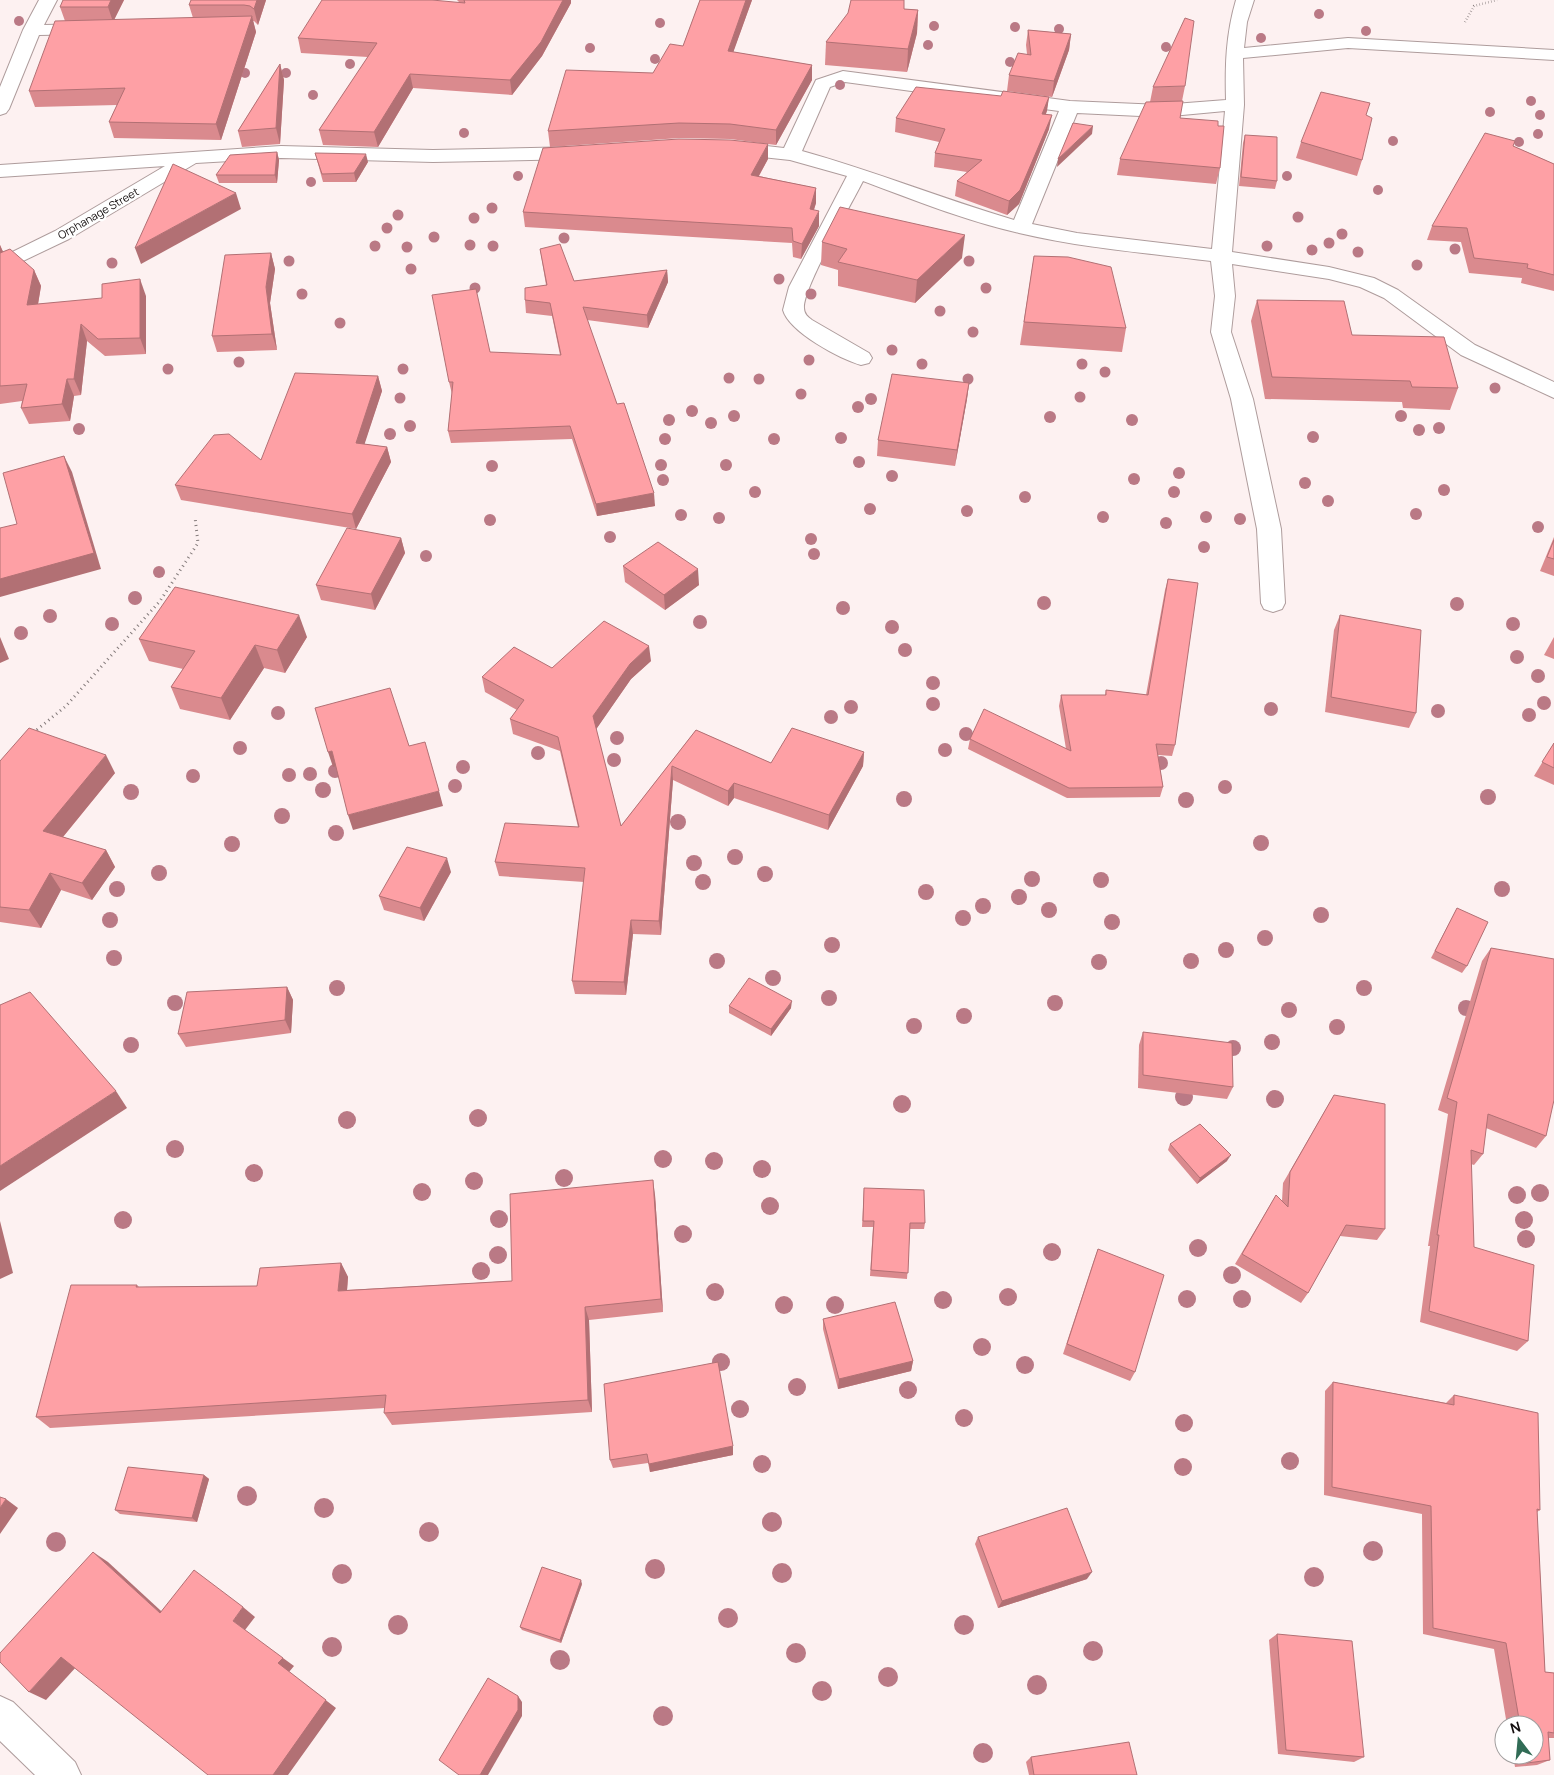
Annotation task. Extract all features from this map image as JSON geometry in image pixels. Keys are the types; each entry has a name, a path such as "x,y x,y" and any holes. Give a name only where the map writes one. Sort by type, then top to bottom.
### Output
{"street":[{"path":"0,109 32,30 48,0"},
{"path":"1245,0 1238,22 1234,54 1234,105 1230,178 1221,256 1225,296 1221,332 1242,399 1269,529 1273,603"},
{"path":"32,30 111,28"},
{"path":"1234,54 1348,43 1554,55"},
{"path":"791,154 822,84 843,76 1070,107 1161,111 1234,105"},
{"path":"1021,228 1070,107"},
{"path":"710,147 791,154 858,173 959,210 1021,228 1077,238 1221,256 1329,273 1367,282 1391,294 1468,350 1554,391"},
{"path":"0,170 281,152 442,156 548,155 596,152"},
{"name":"Orphanage Street","path":"0,266 62,235 193,157"},
{"path":"858,173 799,286 793,305 794,314 808,327 861,358"},
{"path":"0,1715 62,1775"}],"path":[{"path":"29,736 66,706 160,601 198,543 195,517"}],"building":[{"path":"63,0 111,0 108,7 60,7"},
{"path":"191,0 257,0 254,9 244,5 189,5"},
{"path":"322,0 432,0 465,3 464,0 563,0 541,42 510,80 410,74 374,132 319,130 377,43 298,38"},
{"path":"700,0 746,0 728,51 812,65 776,130 730,124 679,123 548,131 566,70 653,73 670,44 683,46"},
{"path":"851,0 904,0 904,9 918,10 908,49 826,42 848,13"},
{"path":"252,16 216,124 109,122 125,88 29,91 55,21"},
{"path":"1185,18 1194,21 1185,86 1153,87"},
{"path":"1028,30 1071,34 1054,81 1009,75 1018,53 1031,55"},
{"path":"280,64 276,128 238,131"},
{"path":"916,87 1001,96 1003,91 1049,97 1042,114 1052,115 1020,190 1009,201 957,181 982,160 935,153 945,129 896,118"},
{"path":"1321,92 1370,103 1366,115 1372,118 1362,160 1301,142"},
{"path":"1183,101 1180,118 1218,121 1218,126 1224,126 1220,168 1120,159 1146,102"},
{"path":"1073,123 1093,126 1058,159"},
{"path":"1485,133 1515,141 1513,146 1554,164 1554,275 1527,268 1528,264 1474,258 1467,228 1432,226"},
{"path":"1245,135 1277,137 1277,181 1241,177"},
{"path":"679,139 730,140 768,144 751,175 816,188 810,209 819,211 802,244 793,241 792,228 523,212 543,148"},
{"path":"277,152 275,175 216,175 230,155"},
{"path":"315,153 366,154 354,173 322,174"},
{"path":"173,164 236,193 135,248"},
{"path":"840,207 965,235 917,280 838,262 847,249 822,242"},
{"path":"560,244 574,281 667,270 647,315 583,307 617,404 624,403 654,493 596,504 570,426 448,431 453,382 449,382 432,295 476,289 490,352 561,355 550,303 525,300 525,288 547,285 540,249"},
{"path":"10,249 34,270 27,305 102,298 102,284 140,279 140,338 98,339 81,324 74,379 67,379 62,404 21,408 27,384 0,386 0,253"},
{"path":"271,253 266,287 272,334 212,336 225,255"},
{"path":"1034,256 1068,257 1111,267 1126,328 1024,322"},
{"path":"1257,300 1344,301 1352,335 1444,337 1458,388 1412,387 1410,381 1272,377"},
{"path":"295,373 378,376 356,443 387,447 352,514 175,485 214,435 229,434 261,460"},
{"path":"892,374 969,383 957,450 878,440"},
{"path":"64,456 94,553 0,579 0,528 17,524 3,473"},
{"path":"347,528 401,538 371,594 316,585"},
{"path":"1554,540 1554,559 1547,557"},
{"path":"658,542 698,569 664,595 623,566"},
{"path":"1168,579 1198,583 1175,745 1156,744 1163,787 1069,788 970,739 984,709 1071,751 1061,695 1106,695 1106,690 1148,695"},
{"path":"175,587 299,615 277,650 255,645 221,698 171,687 195,651 139,639"},
{"path":"1340,615 1421,630 1416,713 1331,697"},
{"path":"604,621 649,646 630,664 593,716 621,826 696,730 771,763 792,728 864,752 829,815 734,783 728,791 672,766 659,921 631,920 624,982 572,981 585,868 495,862 505,823 579,827 558,737 510,719 524,700 482,677 514,647 552,668"},
{"path":"390,688 409,746 425,742 439,791 348,815 332,751 328,752 315,708"},
{"path":"29,728 106,755 43,831 106,850 82,883 50,873 29,910 0,907 0,761"},
{"path":"1554,743 1554,768 1542,762"},
{"path":"407,847 447,858 420,908 379,896"},
{"path":"1457,908 1488,922 1467,966 1435,951"},
{"path":"1491,948 1554,959 1554,1100 1546,1136 1488,1114 1483,1154 1471,1150 1474,1247 1534,1265 1528,1341 1429,1311 1439,1235 1437,1235 1457,1102 1447,1098"},
{"path":"749,978 792,1001 771,1029 729,1006"},
{"path":"287,987 285,1020 178,1034 187,992"},
{"path":"30,992 116,1091 0,1166 0,1005"},
{"path":"1143,1032 1232,1043 1233,1087 1143,1075"},
{"path":"1334,1095 1385,1104 1385,1229 1346,1225 1308,1293 1242,1254 1276,1195 1288,1207 1290,1172"},
{"path":"1200,1124 1231,1155 1200,1178 1170,1144"},
{"path":"653,1180 661,1299 585,1307 588,1400 384,1413 386,1395 36,1417 71,1285 137,1285 136,1287 257,1286 260,1268 341,1263 338,1291 512,1281 510,1194"},
{"path":"864,1188 924,1190 925,1223 910,1223 908,1273 871,1270 874,1221 863,1221"},
{"path":"1098,1249 1164,1275 1135,1372 1067,1344"},
{"path":"895,1302 913,1361 839,1379 823,1319"},
{"path":"718,1362 733,1446 649,1464 647,1454 610,1460 604,1384"},
{"path":"1333,1382 1454,1405 1454,1395 1538,1413 1540,1510 1537,1509 1545,1672 1554,1673 1554,1733 1548,1732 1550,1760 1544,1761 1544,1715 1518,1715 1506,1643 1433,1628 1431,1506 1332,1487"},
{"path":"128,1467 204,1475 192,1518 115,1510"},
{"path":"0,1497 6,1499 0,1508"},
{"path":"1067,1508 1092,1572 1002,1601 978,1537"},
{"path":"93,1552 160,1613 194,1570 243,1607 233,1621 283,1658 278,1663 326,1700 273,1775 208,1775 61,1657 29,1692 0,1662 0,1653"},
{"path":"542,1567 581,1580 560,1640 520,1627"},
{"path":"1277,1634 1352,1641 1364,1757 1286,1750"},
{"path":"488,1678 518,1696 518,1710 480,1775 459,1775 439,1760"},
{"path":"1129,1742 1137,1775 1034,1775 1031,1757"}]}
